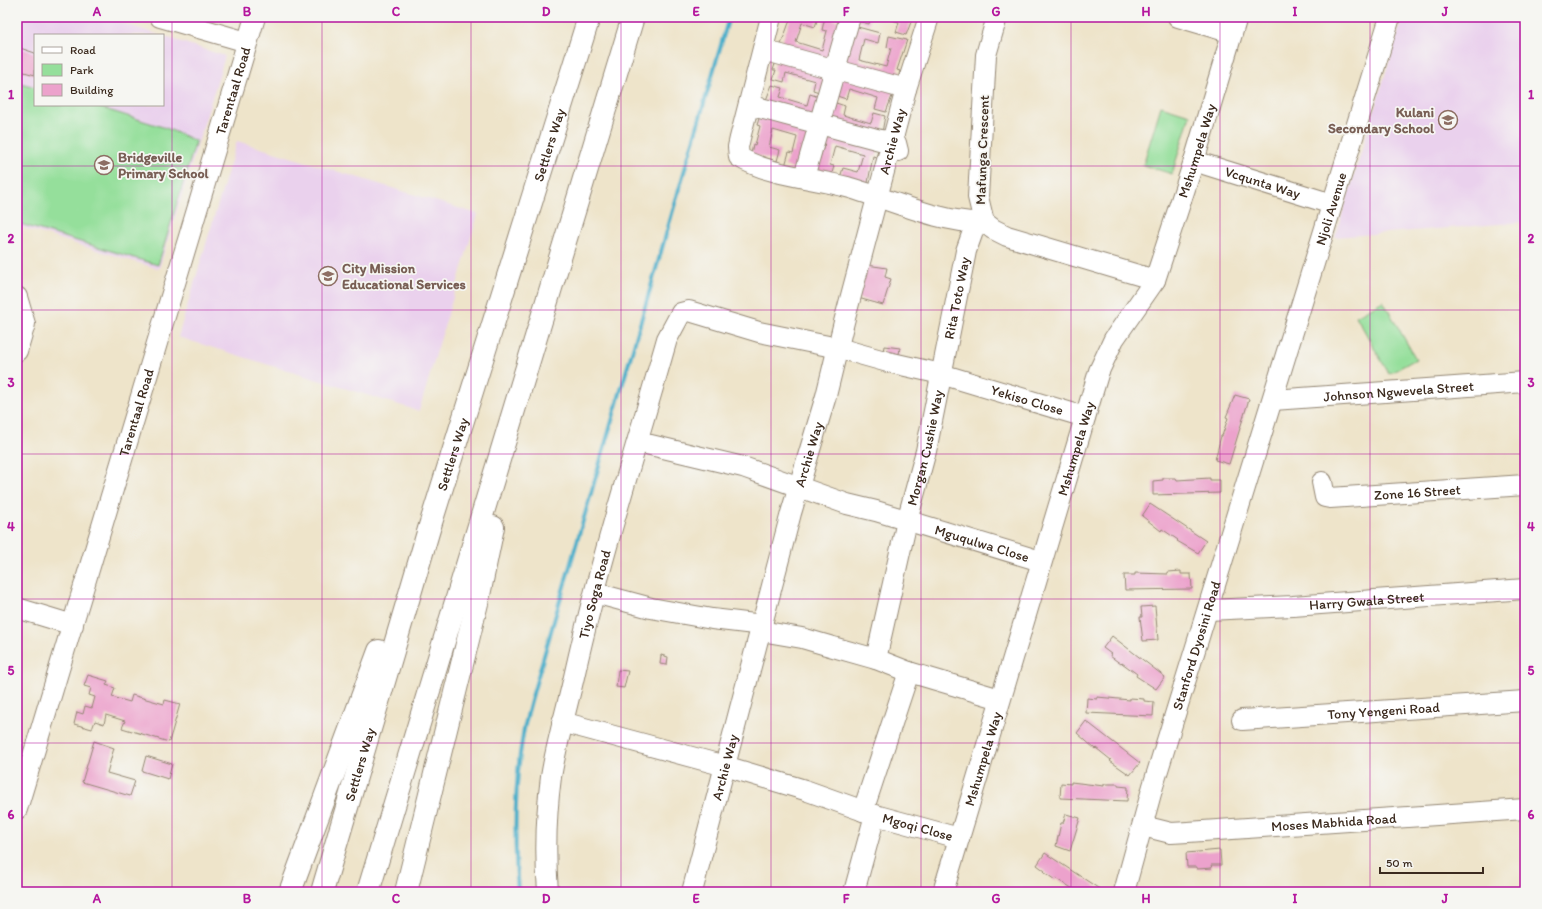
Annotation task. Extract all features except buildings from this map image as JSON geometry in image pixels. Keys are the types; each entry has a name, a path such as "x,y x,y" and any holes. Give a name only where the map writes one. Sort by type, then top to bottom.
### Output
{"highway":[{"name":"Settlers Way","path":"322,892 429,529 588,17"},
{"path":"368,892 517,406 633,17"},
{"path":"406,892 479,595 517,406"},
{"path":"290,892 402,589 429,529"}],"street":[{"path":"160,17 247,42"},
{"name":"Tarentaal Road","path":"17,808 255,17"},
{"path":"771,17 740,138 738,151 739,157 757,165 882,198 950,218 980,222"},
{"path":"804,177 850,17"},
{"name":"Archie Way","path":"692,892 799,486 882,198 892,141 906,88 929,17"},
{"name":"Mafunga Crescent","path":"997,17 986,55 978,197 980,222 1007,236 1155,280"},
{"path":"1178,17 1235,25"},
{"name":"Njoli Avenue","path":"1273,400 1390,17"},
{"name":"Mshumpela Way","path":"943,892 1085,417 1107,353 1155,280 1194,161 1235,25"},
{"path":"763,50 906,88"},
{"path":"749,104 880,140 892,141"},
{"name":"Vcqunta Way","path":"1194,161 1332,204"},
{"name":"Rita Toto Way","path":"941,374 966,251 980,222"},
{"path":"17,297 25,324 17,351"},
{"name":"Yekiso Close","path":"689,311 759,332 838,348 888,362 941,374 1085,417"},
{"name":"Tiyo Soga Road","path":"548,892 546,850 548,808 551,778 562,722 595,594 667,339 679,314 689,311"},
{"name":"Morgan Cushie Way","path":"876,659 915,524 926,451 941,374"},
{"name":"Johnson Ngwevela Street","path":"1273,400 1525,382"},
{"name":"Stanford Dyosini Road","path":"1124,892 1156,779 1273,400"},
{"name":"Mguqulwa Close","path":"638,442 732,463 847,504 876,510 915,524 1034,559 1042,563"},
{"name":"Zone 16 Street","path":"1322,482 1325,497 1330,498 1525,485"},
{"name":"Harry Gwala Street","path":"1208,610 1293,606 1525,589"},
{"path":"595,594 651,608 762,628 876,659 909,672 1000,699"},
{"path":"17,608 73,625"},
{"path":"854,892 869,813 909,672"},
{"name":"Tony Yengeni Road","path":"1242,720 1525,701"},
{"name":"Mgoqi Close","path":"562,722 725,766 805,790 869,813 959,838"},
{"name":"Moses Mabhida Road","path":"1143,826 1171,833 1525,809"}],"shaded area":[{"name":"Bridgeville Primary School","path":"17,17 103,17 157,34 34,34 34,106 164,106 164,36 225,56 159,269 17,226"},
{"name":"Kulani Secondary School","path":"1403,17 1525,17 1525,222 1335,237"},
{"name":"City Mission Educational Services","path":"237,141 478,214 419,411 178,337"}],"green space":[{"name":"Bridgeville Primary School","path":"17,82 34,87 34,106 95,106 166,128 196,141 158,265 17,223"},
{"path":"1161,106 1190,115 1172,174 1143,165"},
{"path":"1383,301 1416,359 1389,374 1356,316"}],"waterway":[{"path":"518,892 515,833 516,793 520,754 527,717 729,17"}],"place":[{"name":"Kulani Secondary School","path":"1448,120"},
{"name":"Bridgeville Primary School","path":"104,165"},
{"name":"City Mission Educational Services","path":"328,276"}]}
